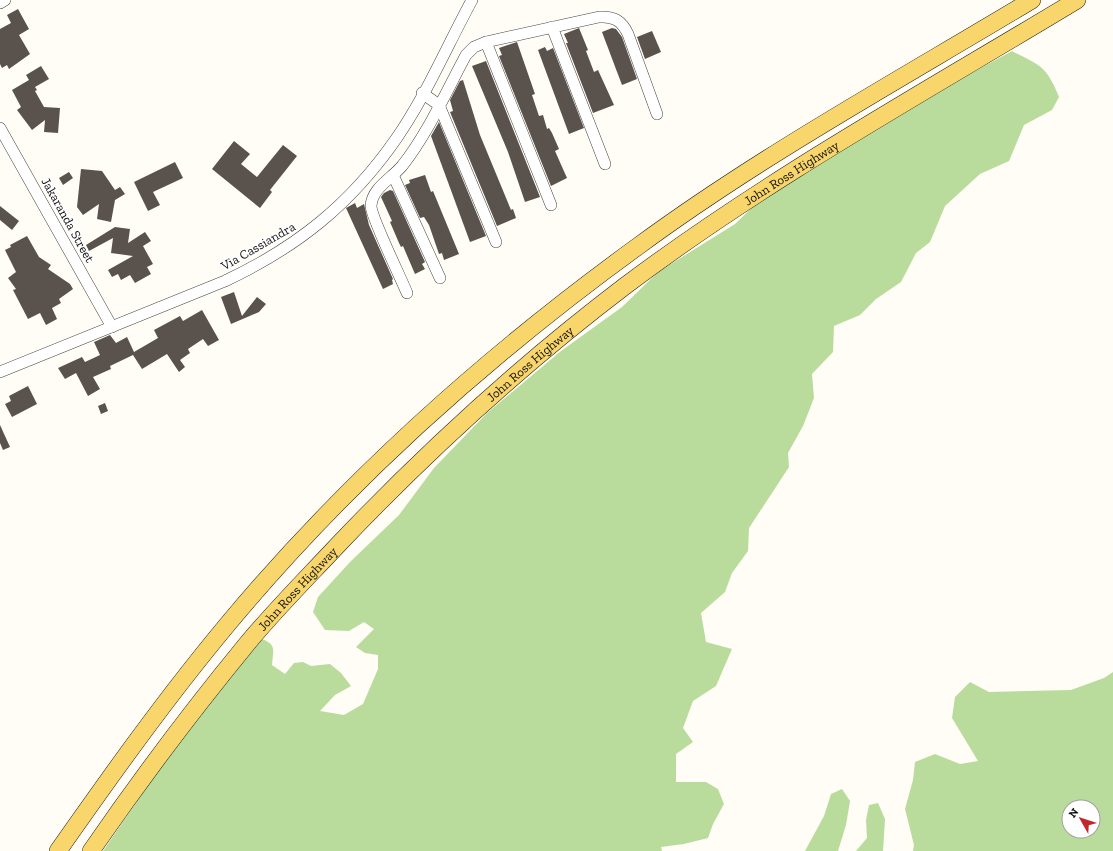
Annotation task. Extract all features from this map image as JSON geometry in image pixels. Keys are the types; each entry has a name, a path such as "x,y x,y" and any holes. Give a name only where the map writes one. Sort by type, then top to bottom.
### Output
{"main road":[{"path":"1000,19 1019,0"},
{"name":"John Ross Highway","path":"58,851 126,753 227,625 324,516 435,410 544,318 644,241 732,181 1032,0"},
{"name":"John Ross Highway","path":"91,851 147,771 247,643 289,596 382,498 474,411 582,320 625,286 722,218 824,152 1077,0"}],"street":[{"path":"0,3 5,0"},
{"name":"Via Cassiandra","path":"0,372 195,294 255,267 310,232 362,182 396,138 472,0"},
{"path":"407,293 372,210 373,195 393,176 408,157 439,106 466,55 474,47 486,42 599,16 609,16 621,22 628,34 657,114"},
{"path":"552,27 605,164"},
{"path":"486,42 551,205"},
{"path":"422,93 439,106 496,242"},
{"name":"Jakaranda Street","path":"0,128 112,327"},
{"path":"393,176 440,278"}],"green space":[{"path":"1012,51 1036,64 1046,72 1059,97 1052,110 1024,125 1009,161 980,174 945,206 930,242 916,253 901,282 876,299 860,315 834,326 833,352 812,374 814,398 803,426 788,453 789,467 749,528 748,551 732,573 725,592 701,613 706,642 732,649 716,686 693,701 683,728 693,742 676,754 676,782 706,782 718,789 724,804 713,824 708,838 684,844 661,847 662,851 103,851 182,736 262,639 270,643 272,646 272,665 285,674 294,663 303,662 311,666 330,664 341,673 351,686 335,695 320,711 344,715 363,704 378,669 378,655 365,653 356,647 374,629 364,622 349,631 325,630 313,612 318,597 350,562 399,515 434,468 487,413 561,351 622,307 658,272 735,224 765,195 931,95"},
{"path":"1113,672 1113,851 913,851 914,845 905,809 913,780 915,762 935,754 960,764 978,761 952,718 955,697 970,682 989,692 1071,690 1104,678"},
{"path":"842,789 850,801 846,825 838,851 805,851 824,816 831,794"},
{"path":"878,803 885,819 883,851 856,851 867,838 866,820 869,805"}],"building":[{"path":"18,9 29,29 19,35 30,54 9,69 7,65 2,68 0,64 0,29 11,23 7,15"},
{"path":"579,28 588,50 586,51 594,72 598,70 614,105 593,113 566,43 568,43 564,34"},
{"path":"612,28 616,29 622,37 637,79 622,85 602,32"},
{"path":"652,31 661,52 645,59 637,37"},
{"path":"517,42 535,94 532,95 539,116 543,115 547,129 549,128 552,133 559,149 555,151 567,178 551,186 499,56 502,55 499,48"},
{"path":"545,47 547,51 553,48 584,128 569,134 538,50"},
{"path":"486,61 540,197 525,202 508,152 472,66"},
{"path":"41,66 49,79 35,87 37,90 35,91 44,107 60,108 58,133 44,132 45,120 32,130 17,110 21,107 12,90 29,80 26,75"},
{"path":"463,80 480,135 511,210 513,209 516,218 497,226 450,112 453,111 450,100 460,81"},
{"path":"439,122 486,236 470,242 431,136"},
{"path":"234,141 250,154 241,164 257,177 283,145 297,156 270,190 272,192 260,208 212,169"},
{"path":"175,162 183,178 153,192 160,205 148,211 134,182"},
{"path":"81,169 102,171 115,190 120,187 125,194 115,200 111,222 97,219 99,204 83,215 77,207"},
{"path":"69,172 73,178 63,185 59,178"},
{"path":"425,175 431,192 433,191 459,254 444,260 442,253 439,254 429,225 424,217 420,218 405,185 410,183 409,180"},
{"path":"390,190 393,191 425,262 422,264 425,269 415,274 403,246 401,247 399,243 390,222 392,221 381,197 384,193"},
{"path":"355,203 357,208 364,204 369,225 393,279 393,284 383,289 346,208"},
{"path":"0,206 19,221 12,230 0,220"},
{"path":"115,227 130,229 128,243 145,232 151,241 143,246 153,264 147,267 151,274 135,283 130,275 121,280 118,274 112,277 108,270 133,256 111,253 113,238 89,251 86,245"},
{"path":"27,236 39,257 51,265 48,269 70,284 73,289 59,299 61,303 52,308 57,319 46,325 40,313 28,319 13,290 16,289 8,278 16,272 5,250 11,247 10,245"},
{"path":"234,292 242,316 257,297 266,304 259,312 231,324 221,297"},
{"path":"202,310 219,340 208,346 203,339 188,349 190,353 180,360 185,367 179,372 167,354 142,369 133,355 110,366 111,369 93,377 100,389 88,396 76,373 65,379 58,368 82,357 85,362 100,355 94,342 110,335 116,343 127,337 134,352 158,338 154,330 180,316 183,321"},
{"path":"28,386 37,404 12,417 5,404 11,401 9,396"},
{"path":"105,403 108,411 101,414 98,406"},
{"path":"0,425 10,447 3,450 0,443"}]}
